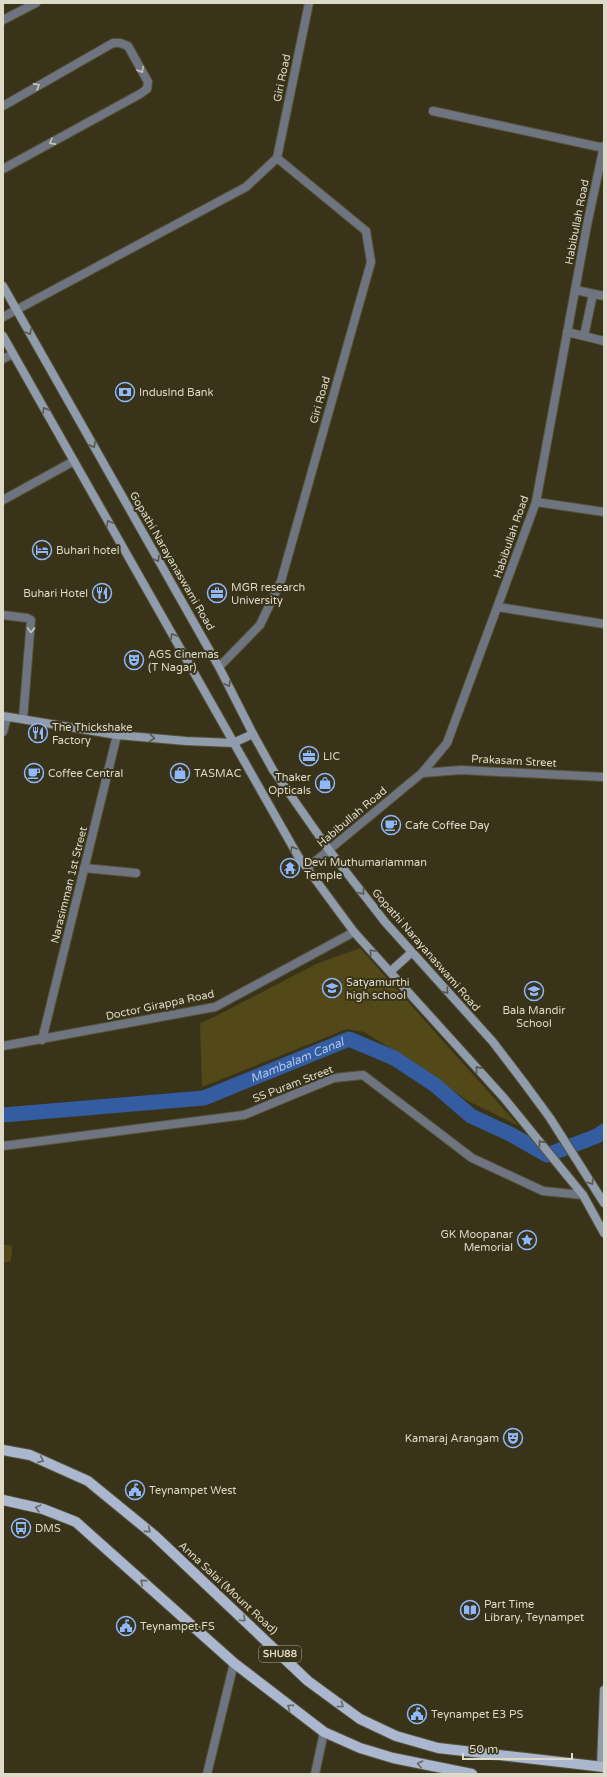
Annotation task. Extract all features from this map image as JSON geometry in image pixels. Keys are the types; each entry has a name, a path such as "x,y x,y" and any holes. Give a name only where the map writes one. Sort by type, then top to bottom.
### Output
{"main road":[{"name":"Gopathi Narayanaswami Road","path":"3,286 219,667 253,734 274,770 329,850 385,922 493,1042 550,1118 604,1203"},
{"path":"3,336 284,833 307,868 354,932 391,971 504,1098 583,1195 604,1233"},
{"path":"5,716 117,735 233,743 253,734"},
{"path":"391,971 412,952"},
{"name":"Anna Salai (Mount Road)","path":"3,1450 30,1455 88,1481 154,1535 308,1681 360,1719 396,1736 438,1748 603,1766"},
{"name":"SHU88","path":"3,1500 43,1509 76,1522 234,1663 324,1732 360,1748 392,1758 454,1772 472,1774"},
{"path":"603,1766 604,1690"}],"street":[{"path":"3,20 36,3"},
{"name":"Giri Road","path":"219,667 260,625 281,581 370,262 366,231 277,158 309,3"},
{"path":"3,106 114,43 120,43 128,46 148,82 147,89 140,94 3,169"},
{"path":"433,110 604,147"},
{"name":"Habibullah Road","path":"307,868 422,773 447,743 536,502 575,290 604,147"},
{"path":"3,317 246,187 277,158"},
{"path":"575,290 604,296"},
{"path":"584,336 593,294"},
{"path":"567,332 604,341"},
{"path":"3,359 13,354"},
{"path":"3,500 74,460"},
{"path":"536,502 604,512"},
{"path":"498,607 604,624"},
{"path":"3,616 27,618 31,620 23,719"},
{"path":"3,732 5,716"},
{"name":"Narasimman 1st Street","path":"42,1040 117,735"},
{"name":"Prakasam Street","path":"422,773 461,770 604,777"},
{"path":"84,868 136,873"},
{"name":"Doctor Girappa Road","path":"3,1046 215,1007 354,932"},
{"name":"SS Puram Street","path":"3,1146 244,1115 334,1078 363,1075 472,1158 543,1191 583,1195"},
{"path":"207,1774 234,1663"},
{"path":"315,1774 324,1732"}],"shaded area":[{"path":"360,948 519,1126 468,1101 413,1062 364,1032 347,1029 202,1087 200,1023 316,964"},
{"path":"3,1244 12,1246 11,1261 3,1263"}],"waterway":[{"name":"Mambalam Canal","path":"3,1115 204,1098 349,1039 394,1058 435,1085 471,1116 510,1134 547,1155 597,1136 604,1131"}],"place":[{"name":"IndusInd Bank","path":"125,392"},
{"name":"Buhari hotel","path":"42,550"},
{"name":"Buhari Hotel","path":"102,593"},
{"name":"MGR research University","path":"217,593"},
{"name":"AGS Cinemas (T Nagar)","path":"134,660"},
{"name":"The Thickshake Factory","path":"38,733"},
{"name":"LIC","path":"309,756"},
{"name":"Coffee Central","path":"34,773"},
{"name":"TASMAC","path":"180,773"},
{"name":"Thaker Opticals","path":"325,783"},
{"name":"Cafe Coffee Day","path":"391,825"},
{"name":"Devi Muthumariamman Temple","path":"290,868"},
{"name":"Satyamurthi high school","path":"332,988"},
{"name":"Bala Mandir School","path":"534,991"},
{"name":"GK Moopanar Memorial","path":"527,1240"},
{"name":"Kamaraj Arangam","path":"513,1438"},
{"name":"Teynampet West","path":"135,1490"},
{"name":"DMS","path":"21,1528"},
{"name":"Part Time Library, Teynampet","path":"470,1610"},
{"name":"Teynampet FS","path":"126,1626"},
{"name":"Teynampet E3 PS","path":"417,1714"}]}
